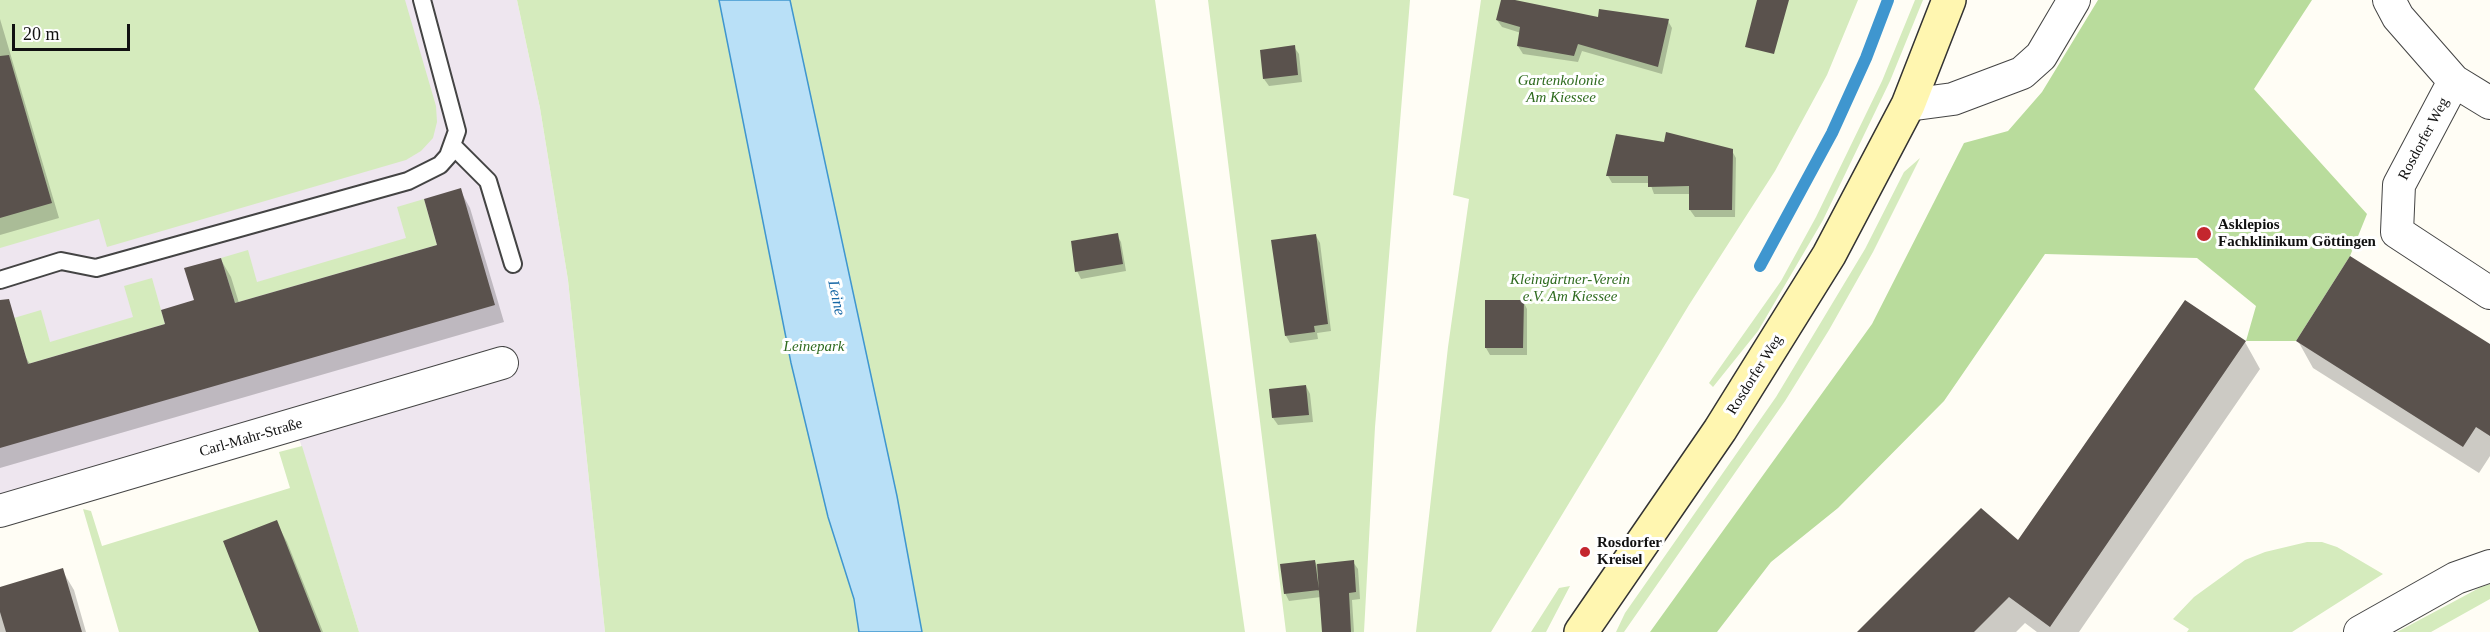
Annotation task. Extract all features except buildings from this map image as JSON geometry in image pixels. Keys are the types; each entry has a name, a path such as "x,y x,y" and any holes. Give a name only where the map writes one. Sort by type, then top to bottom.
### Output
{"main road":[{"name":"Rosdorfer Weg","path":"1581,632 1720,430 1829,255 1908,105 1949,0"}],"street":[{"path":"1908,105 1953,99 2022,73 2041,56 2074,0"},
{"name":"Rosdorfer Weg","path":"2389,0 2398,17 2454,81 2490,103"},
{"name":"Rosdorfer Weg","path":"2454,81 2399,185 2397,232 2490,292"},
{"name":"Carl-Mahr-Straße","path":"0,511 502,363"},
{"path":"2360,632 2456,578 2490,567"}],"lane":[{"path":"0,280 61,261 96,268 408,181 440,165 453,146 457,131 456,116 422,0"},
{"path":"453,146 488,181 513,264"}],"shaded area":[{"path":"0,0 517,0 540,108 568,280 605,632 359,632 293,419 0,507"}],"green space":[{"path":"0,0 405,0 436,106 437,122 433,138 421,151 406,160 107,247 99,219 0,248"},
{"name":"Leinepark","path":"517,0 1155,0 1245,632 605,632 568,280 540,108"},
{"path":"1208,0 1410,0 1375,427 1364,632 1286,632"},
{"path":"1481,0 1858,0 1827,75 1775,171 1689,305 1491,632 1416,632 1448,347 1469,199 1453,195"},
{"path":"1915,0 1923,0 1890,81 1823,220 1758,331 1713,387 1709,383 1781,281 1816,217 1882,81"},
{"path":"2098,0 2312,0 2254,89 2367,214 2350,256 2296,341 2246,341 2256,306 2197,258 2045,254 1944,401 1838,508 1771,562 1717,632 1650,632 1872,324 1964,143 2008,131 2042,92"},
{"path":"1920,158 1873,252 1785,401 1624,632 1616,632 1625,613 1776,397 1865,249 1904,172"},
{"path":"424,199 437,245 235,303 221,258 248,250 257,282 406,238 397,207"},
{"path":"152,278 165,324 28,364 14,318 41,310 50,342 133,317 124,286"},
{"path":"302,446 359,632 119,632 83,509 91,511 102,546 290,488 279,452"},
{"path":"2307,542 2322,542 2337,547 2383,574 2292,632 2187,632 2189,629 2173,619 2194,597 2245,560 2265,552"},
{"path":"2490,584 2490,599 2431,632 2397,632 2481,587"},
{"path":"1570,586 1546,632 1531,632 1559,588"}],"water":[{"name":"Leine","path":"719,0 790,0 897,496 922,632 859,632 854,599 828,517 791,363"}],"waterway":[{"path":"1760,266 1832,133 1866,58 1888,0"}],"place":[{"name":"Asklepios Fachklinikum Göttingen","path":"2204,234"},
{"name":"Rosdorfer Kreisel","path":"1585,552"}],"park label":[{"name":"Gartenkolonie Am Kiessee","path":"1561,90"},
{"name":"Kleingärtner-Verein e.V. Am Kiessee","path":"1570,288"}]}
